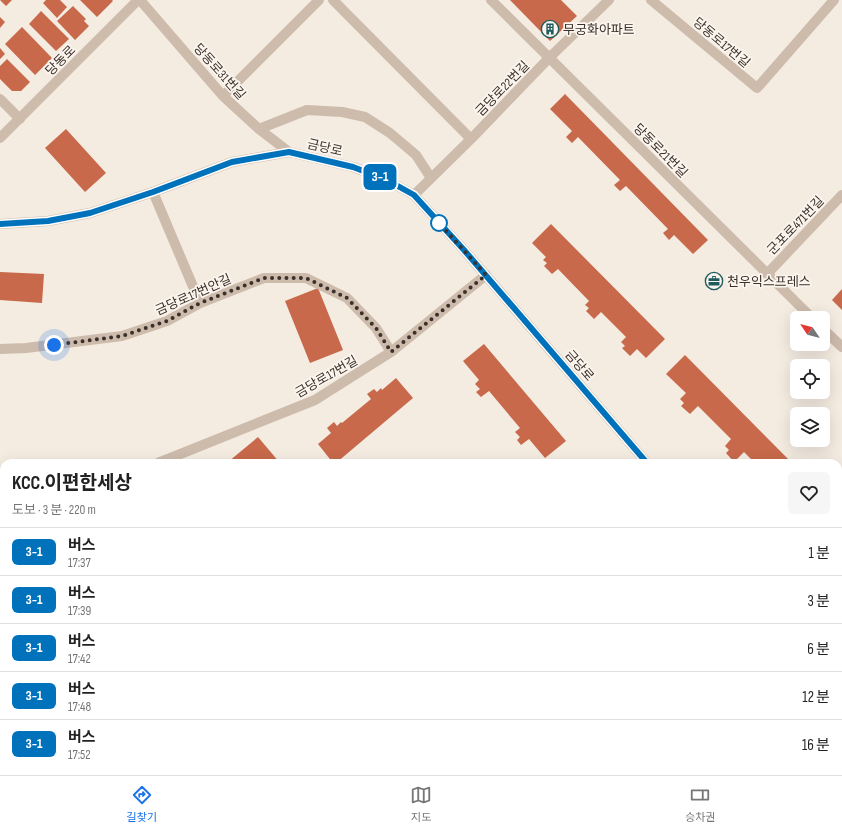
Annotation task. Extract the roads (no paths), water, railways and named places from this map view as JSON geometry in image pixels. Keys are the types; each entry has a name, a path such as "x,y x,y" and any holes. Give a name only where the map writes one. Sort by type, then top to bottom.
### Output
{"street":[{"name":"당동로31번길","path":"139,0 223,96 259,129 289,152"},
{"name":"당동로","path":"0,138 139,0"},
{"path":"223,96 319,0"},
{"path":"333,0 471,139"},
{"name":"당동로21번길","path":"491,0 805,311"},
{"name":"금당로22번길","path":"414,195 471,139 549,58 609,0"},
{"name":"당동로17번길","path":"651,0 757,88 834,0"},
{"path":"0,99 20,119"},
{"path":"259,129 307,110 342,112 365,117 390,133 416,155 431,178"},
{"name":"금당로","path":"0,224 48,221 90,213 153,192 232,162 289,152 353,167 387,180 414,195 486,275 645,459"},
{"path":"153,192 200,303"},
{"name":"군포로471번길","path":"767,274 842,195"},
{"name":"금당로17번길","path":"168,459 315,400 391,352 486,275"},
{"name":"금당로17번안길","path":"0,349 26,348 122,336 167,321 200,303 264,278 306,278 347,298 376,328 391,352"},
{"path":"830,336 842,347"}],"place":[{"name":"무궁화아파트","path":"550,29"},
{"name":"천우익스프레스","path":"714,281"}]}
